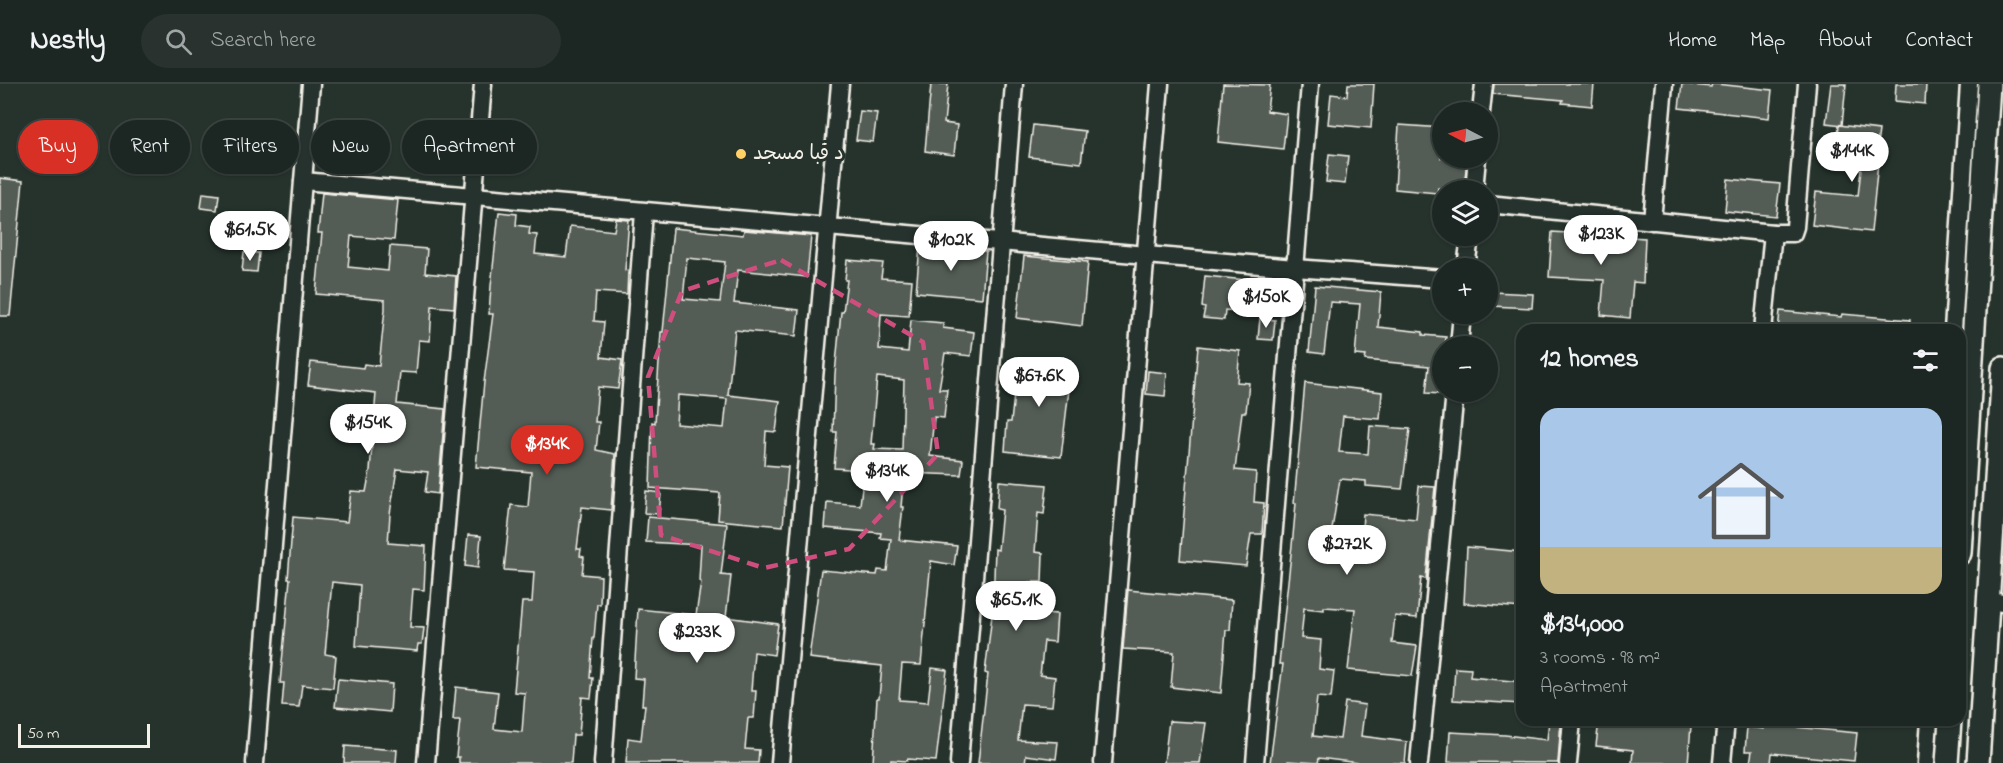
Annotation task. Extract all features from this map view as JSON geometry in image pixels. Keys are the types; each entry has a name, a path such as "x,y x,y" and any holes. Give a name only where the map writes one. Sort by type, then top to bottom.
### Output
{"main road":[{"path":"1966,456 1989,84"},
{"path":"1978,763 1996,602 2003,368"},
{"path":"1947,763 1950,726"}],"street":[{"path":"255,763 311,84"},
{"path":"426,763 483,84"},
{"path":"780,763 840,84"},
{"path":"959,763 1014,84"},
{"path":"1103,763 1160,84"},
{"path":"1255,763 1310,84"},
{"path":"1482,102 1484,84"},
{"path":"1652,221 1664,84"},
{"path":"1498,205 1773,233 1793,233 1806,84"},
{"path":"1953,324 1969,84"},
{"path":"303,181 1432,278"},
{"path":"603,763 644,212"},
{"path":"1764,324 1773,233"},
{"path":"1419,763 1454,402"},
{"path":"1568,763 1571,726"},
{"path":"1722,763 1725,726"},
{"path":"1926,763 1929,726"}],"highlighted area":[{"path":"781,260 923,342 938,454 849,549 764,568 661,535 648,377 682,291"}],"building":[{"path":"931,84 948,84 944,123 957,125 954,155 925,151"},
{"path":"1223,84 1270,85 1267,111 1287,114 1283,149 1218,142"},
{"path":"1348,84 1374,84 1371,128 1328,124 1331,94 1347,96"},
{"path":"1494,84 1594,84 1592,106 1562,103 1563,100 1493,94"},
{"path":"1682,84 1711,87 1712,84 1716,84 1772,90 1769,118 1679,108"},
{"path":"1831,84 1846,84 1842,125 1826,123"},
{"path":"1896,84 1926,84 1925,104 1895,101"},
{"path":"860,111 877,113 873,142 856,140"},
{"path":"1033,125 1085,131 1081,163 1029,157"},
{"path":"1399,125 1432,127 1432,168 1466,168 1465,180 1432,180 1432,193 1395,189"},
{"path":"1839,125 1879,130 1871,232 1812,225 1816,192 1858,196 1861,169 1835,167"},
{"path":"1329,154 1348,156 1345,184 1326,182"},
{"path":"0,178 23,181 10,316 0,316"},
{"path":"1728,179 1780,184 1776,216 1725,211"},
{"path":"203,193 219,195 217,210 201,208"},
{"path":"322,193 398,200 394,240 351,236 348,267 388,271 390,246 427,249 425,273 456,276 454,308 432,306 430,341 419,340 416,373 400,372 397,404 445,409 438,494 425,492 428,472 397,469 390,514 388,543 426,546 424,590 413,589 410,627 424,628 422,644 418,644 417,651 356,646 360,585 332,582 325,654 336,656 333,688 302,685 299,707 282,706 284,683 280,683 290,579 288,579 293,517 347,522 351,491 366,492 370,471 376,393 308,385 311,362 363,368 364,364 379,366 385,309 385,300 316,294 322,233 318,233"},
{"path":"499,212 517,214 516,225 530,227 529,234 537,235 535,254 566,257 570,226 614,231 616,219 629,220 625,270 628,271 627,294 596,292 594,321 604,322 601,357 622,360 618,389 598,387 595,422 599,422 596,450 615,454 611,510 582,507 577,549 581,549 580,556 584,557 582,574 601,576 600,604 597,604 593,638 591,698 582,697 579,735 573,735 571,763 459,763 459,757 456,757 460,720 453,720 456,687 498,692 494,729 522,732 525,693 514,692 522,602 532,602 534,572 504,570 511,505 528,507 531,472 476,467 493,314 489,314"},
{"path":"673,228 743,235 744,230 811,236 807,277 738,270 734,303 799,310 796,336 735,330 728,395 780,401 776,432 766,431 764,465 788,467 783,526 718,520 720,493 650,488 652,422 655,423 661,332 663,332","holes":["687,258 725,262 720,302 683,299","678,395 727,399 724,428 676,424"]},
{"path":"1552,232 1645,238 1643,283 1633,282 1630,318 1601,315 1604,280 1549,277"},
{"path":"920,246 986,251 982,298 916,292"},
{"path":"244,252 259,253 257,272 242,271"},
{"path":"1024,256 1088,262 1082,326 1017,318"},
{"path":"847,260 883,263 881,278 912,280 909,316 881,314 879,349 908,352 911,320 943,323 943,328 974,332 971,356 945,353 939,389 947,389 944,418 934,417 930,456 963,460 961,475 904,473 899,540 957,546 954,565 931,561 921,665 902,664 899,700 928,702 932,668 947,670 936,761 908,759 907,761 891,760 890,763 873,763 877,698 879,698 882,666 809,658 821,570 877,575 878,570 887,571 891,539 880,538 881,533 825,528 827,502 860,505 864,470 834,468 837,432 833,432 835,374 841,312 843,312 847,280 845,280","holes":["877,377 904,380 902,450 874,449 875,444 871,444"]},
{"path":"1205,276 1256,281 1253,312 1225,310 1224,320 1203,318"},
{"path":"1315,286 1381,292 1378,327 1423,332 1423,335 1434,336 1432,336 1432,393 1426,393 1429,366 1365,360 1366,356 1355,355 1360,304 1330,302 1324,354 1309,352"},
{"path":"1498,292 1533,294 1532,308 1498,306"},
{"path":"1780,311 1910,320 1910,324 1779,324"},
{"path":"1260,318 1275,320 1273,340 1258,339"},
{"path":"1198,346 1240,351 1237,382 1249,383 1246,412 1242,412 1235,470 1256,472 1254,502 1264,503 1262,534 1251,534 1246,566 1180,560"},
{"path":"1018,359 1072,364 1061,457 1005,451 1007,422 1011,422"},
{"path":"1148,371 1167,373 1165,396 1146,394"},
{"path":"1305,383 1382,392 1380,419 1343,416 1339,452 1368,454 1370,426 1410,429 1402,489 1366,486 1366,481 1340,479 1330,542 1361,545 1363,514 1416,519 1419,486 1435,487 1426,579 1421,578 1417,618 1395,616 1392,643 1417,646 1412,676 1348,670 1355,609 1304,608 1301,638 1321,640 1319,669 1334,671 1331,698 1317,697 1313,736 1340,739 1345,702 1365,705 1361,736 1407,742 1405,763 1359,763 1319,758 1318,763 1288,761 1288,763 1270,763 1283,664 1279,664 1293,536"},
{"path":"999,481 1047,485 1044,514 1038,513 1035,552 1043,553 1042,582 1030,582 1028,612 1057,614 1055,642 1044,641 1040,675 1055,677 1052,706 1022,704 1018,740 1058,742 1056,759 1026,755 1025,763 978,763 988,674 985,673 993,607 995,549 998,550 1002,510 997,509"},
{"path":"646,491 661,493 659,514 644,513"},
{"path":"648,517 727,524 721,575 731,576 726,617 778,624 774,655 754,652 751,691 756,691 754,718 748,718 745,749 759,750 758,763 626,763 628,738 641,740 645,705 642,705 644,679 634,678 638,609 696,615 701,582 699,581 701,545 646,542"},
{"path":"468,535 481,536 478,568 465,566"},
{"path":"1467,547 1516,551 1516,607 1464,603"},
{"path":"1128,590 1232,600 1230,630 1226,630 1221,693 1171,687 1174,652 1123,649"},
{"path":"1455,668 1471,669 1470,677 1516,681 1516,704 1453,700"},
{"path":"338,679 392,684 390,712 335,707"},
{"path":"1169,721 1206,723 1200,763 1164,763"},
{"path":"1548,726 1561,726 1558,763 1448,762 1450,732 1547,740"},
{"path":"1598,726 1691,726 1688,763 1632,763 1633,750 1596,746"},
{"path":"1764,726 1785,726 1857,733 1854,761 1772,753 1771,763 1750,763 1752,751 1745,751 1747,727 1764,729"},
{"path":"345,746 397,750 396,763 344,763"}],"place":[{"name":"د قبا مسجد","path":"741,154"}]}
